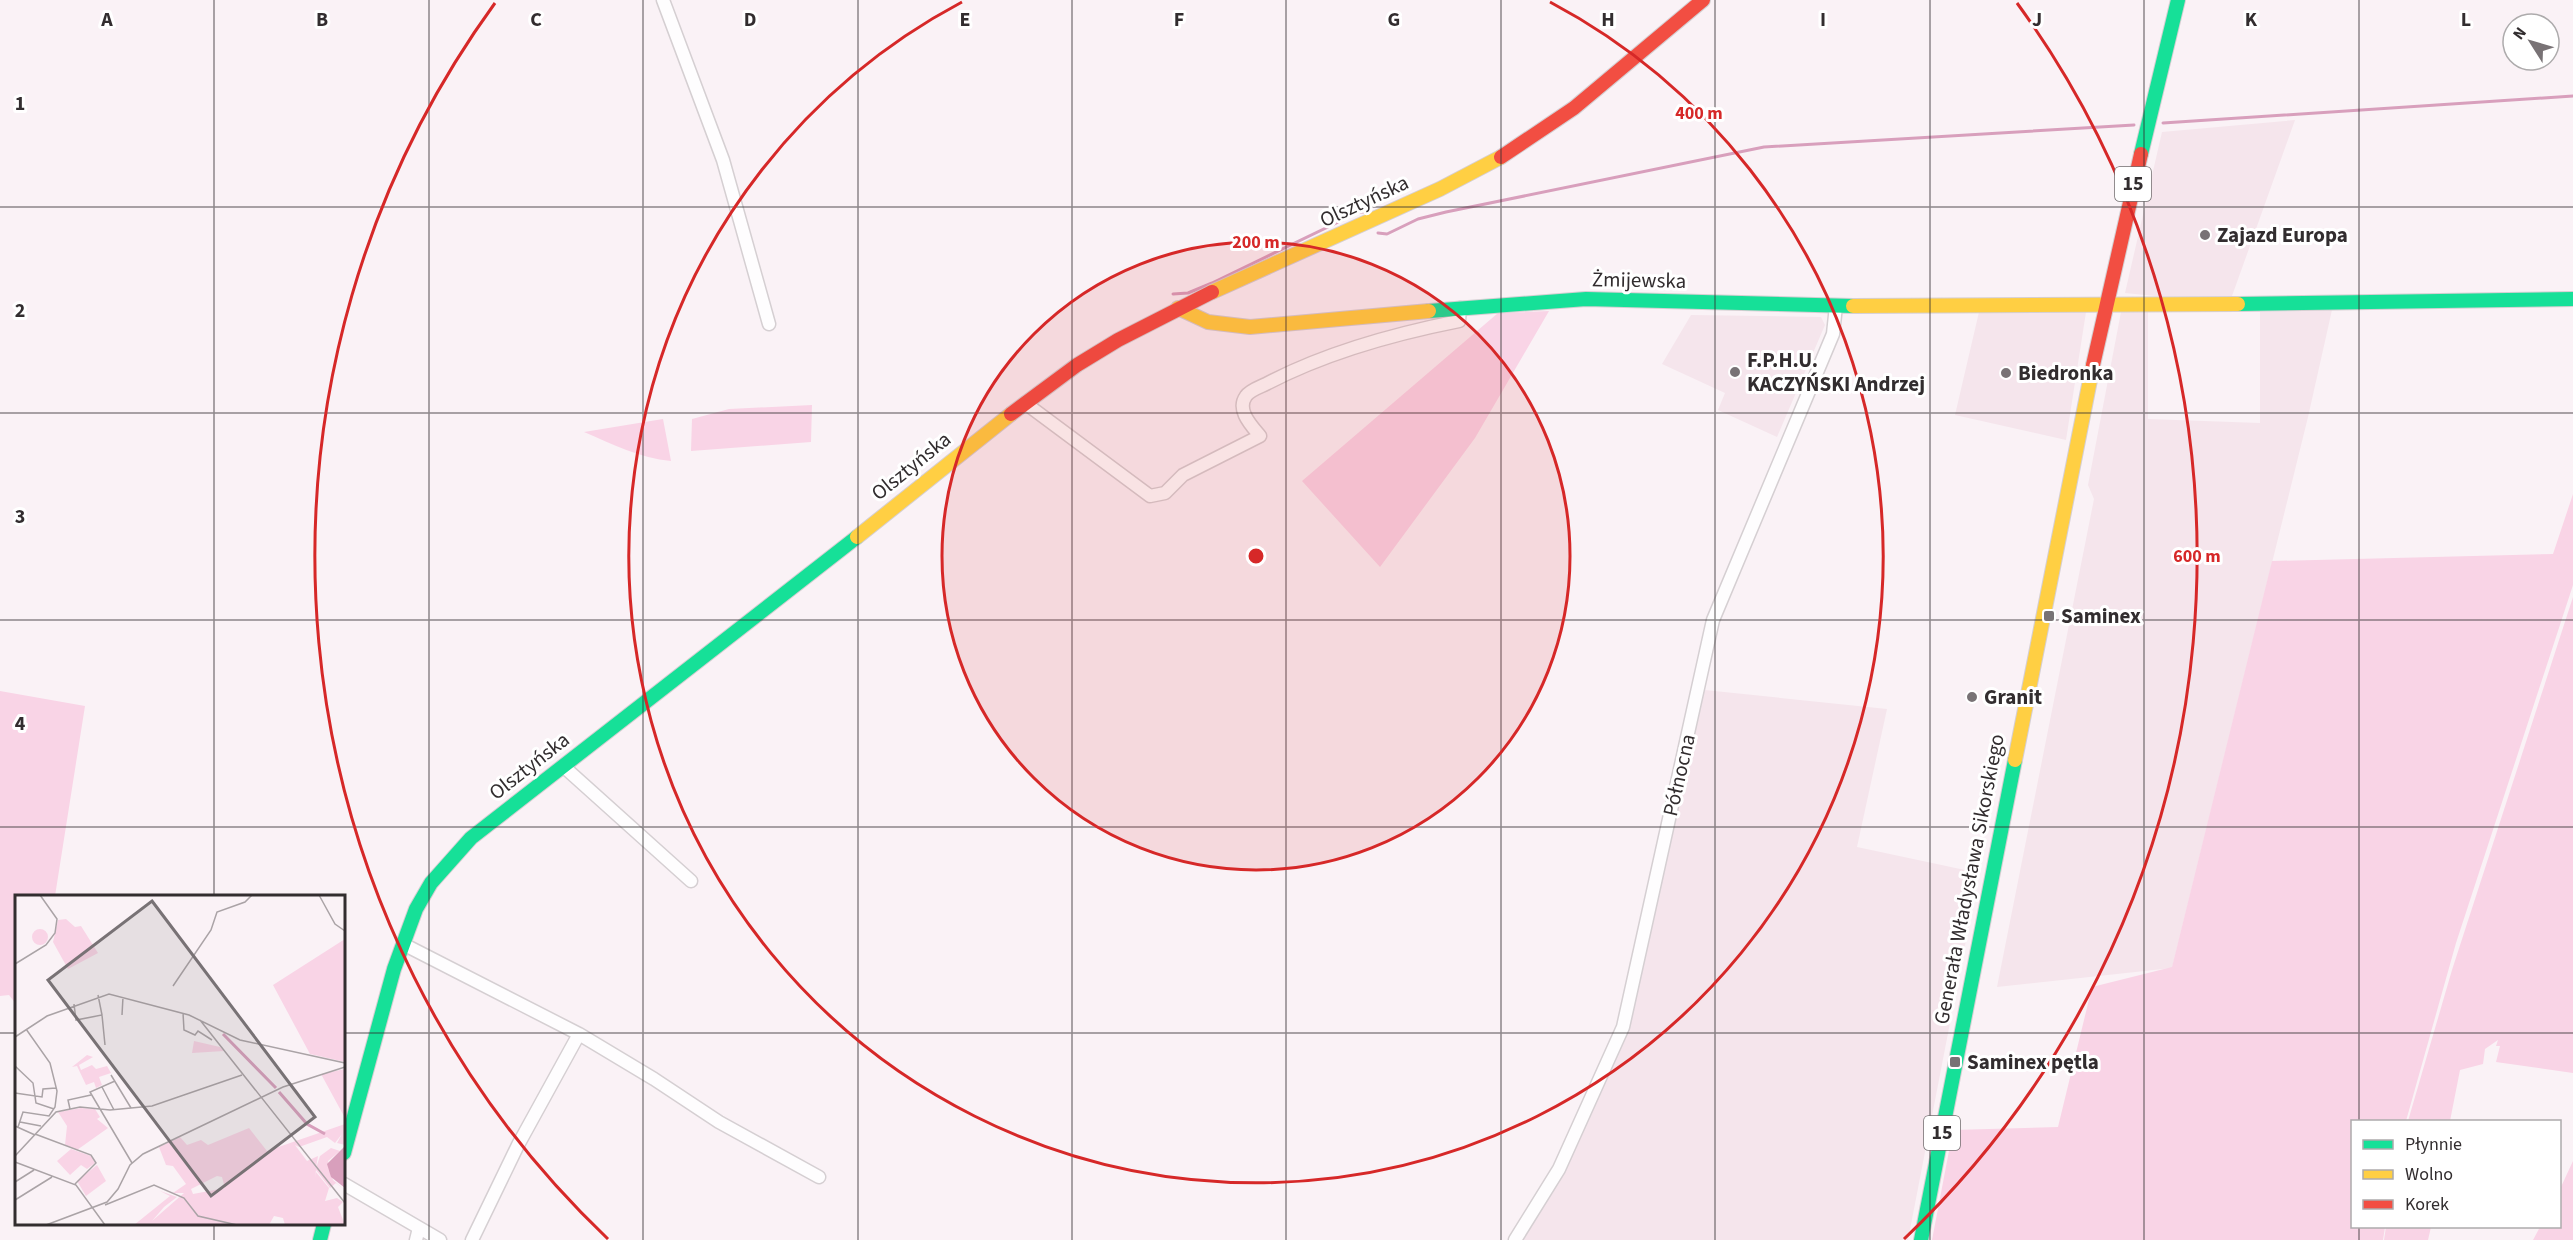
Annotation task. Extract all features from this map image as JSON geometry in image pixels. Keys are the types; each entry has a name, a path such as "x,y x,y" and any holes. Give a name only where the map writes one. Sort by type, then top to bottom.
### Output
{"street":[{"path":"663,0 723,160 770,324"},
{"name":"Olsztyńska","path":"345,1149 394,969 416,909 431,883 471,838 1025,403 1077,365 1178,308 1440,189 1479,169 1553,123 1610,80 1703,0"},
{"name":"Generała Władysława Sikorskiego","path":"1921,1240 2105,305 2178,0"},
{"name":"Żmijewska","path":"1178,308 1205,322 1230,327 1261,327 1460,308 1586,299 1836,306 2573,299"},
{"name":"Północna","path":"1515,1240 1559,1169 1623,1027 1713,620 1833,334 1836,306"},
{"path":"1025,403 1150,496 1165,493 1183,475 1260,436 1244,415 1243,403 1247,394 1281,376 1343,352 1459,321 1460,308"},
{"path":"563,766 691,881"},
{"path":"403,944 579,1034 654,1079 719,1122 819,1177"},
{"path":"472,1240 518,1145 579,1034"},
{"path":"345,1185 418,1234 440,1240"},
{"path":"320,1240 324,1225"}],"shaded area":[{"path":"2295,120 2232,296 2155,296 2125,293 2162,132"},
{"path":"2332,310 2308,417 2172,968 1997,987 2094,499 2088,485 2121,312 2148,312 2148,419 2260,423 2260,312"},
{"path":"1549,311 1475,438 1380,567 1302,481 1498,313"},
{"path":"1979,312 2086,312 2066,440 1955,415"},
{"path":"1691,315 1821,317 1825,325 1777,437 1718,410 1725,393 1662,364"},
{"path":"812,405 811,442 691,451 692,419 729,409"},
{"path":"663,419 671,461 637,454 584,432"},
{"path":"2573,494 2573,585 2456,943 2406,1120 2351,1120 2351,1228 2385,1228 2383,1240 1932,1240 1953,1130 2058,1127 2092,987 2172,967 2272,561 2553,554"},
{"path":"2573,597 2573,1073 2496,1062 2500,1046 2496,1046 2498,1040 2485,1049 2483,1064 2460,1070 2450,1120 2408,1120 2452,970"},
{"path":"1695,689 1887,709 1857,847 1979,873 1908,1240 1519,1240 1624,1040"},
{"path":"0,691 85,706 55,895 15,895 15,1003 9,995 0,996"},
{"path":"2573,1161 2573,1240 2533,1240 2539,1228 2561,1228 2561,1187"},
{"path":"2386,1228 2431,1228 2428,1240 2384,1240"}],"waterway":[{"path":"2163,123 2573,96"},
{"path":"1378,233 1387,234 1418,219 1446,212 1764,147 2134,125"},
{"path":"1173,294 1188,293 1212,283 1359,212 1368,212 1369,215"}],"traffic: fast":[{"path":"2141,154 2178,0"},
{"path":"1429,311 1586,299 1853,306"},
{"path":"2238,304 2573,299"},
{"path":"345,1149 394,969 416,909 431,883 471,838 857,537"},
{"path":"1921,1240 2015,760"},
{"path":"320,1240 324,1225"}],"traffic: slow":[{"path":"1212,292 1440,189 1501,157"},
{"path":"1853,306 2238,304"},
{"path":"1178,308 1208,322 1250,327 1429,311"},
{"path":"2015,760 2093,365"},
{"path":"857,537 1011,414"}],"traffic: jam":[{"path":"1501,157 1574,108 1703,0"},
{"path":"2093,365 2141,154"},
{"path":"1011,414 1077,365 1118,340 1212,292"}],"place":[{"name":"Zajazd Europa","path":"2205,235"},
{"name":"F.P.H.U. KACZYŃSKI Andrzej","path":"1735,372"},
{"name":"Biedronka","path":"2006,373"},
{"name":"Saminex","path":"2049,616"},
{"name":"Granit","path":"1972,697"},
{"name":"Saminex pętla","path":"1955,1062"}]}
